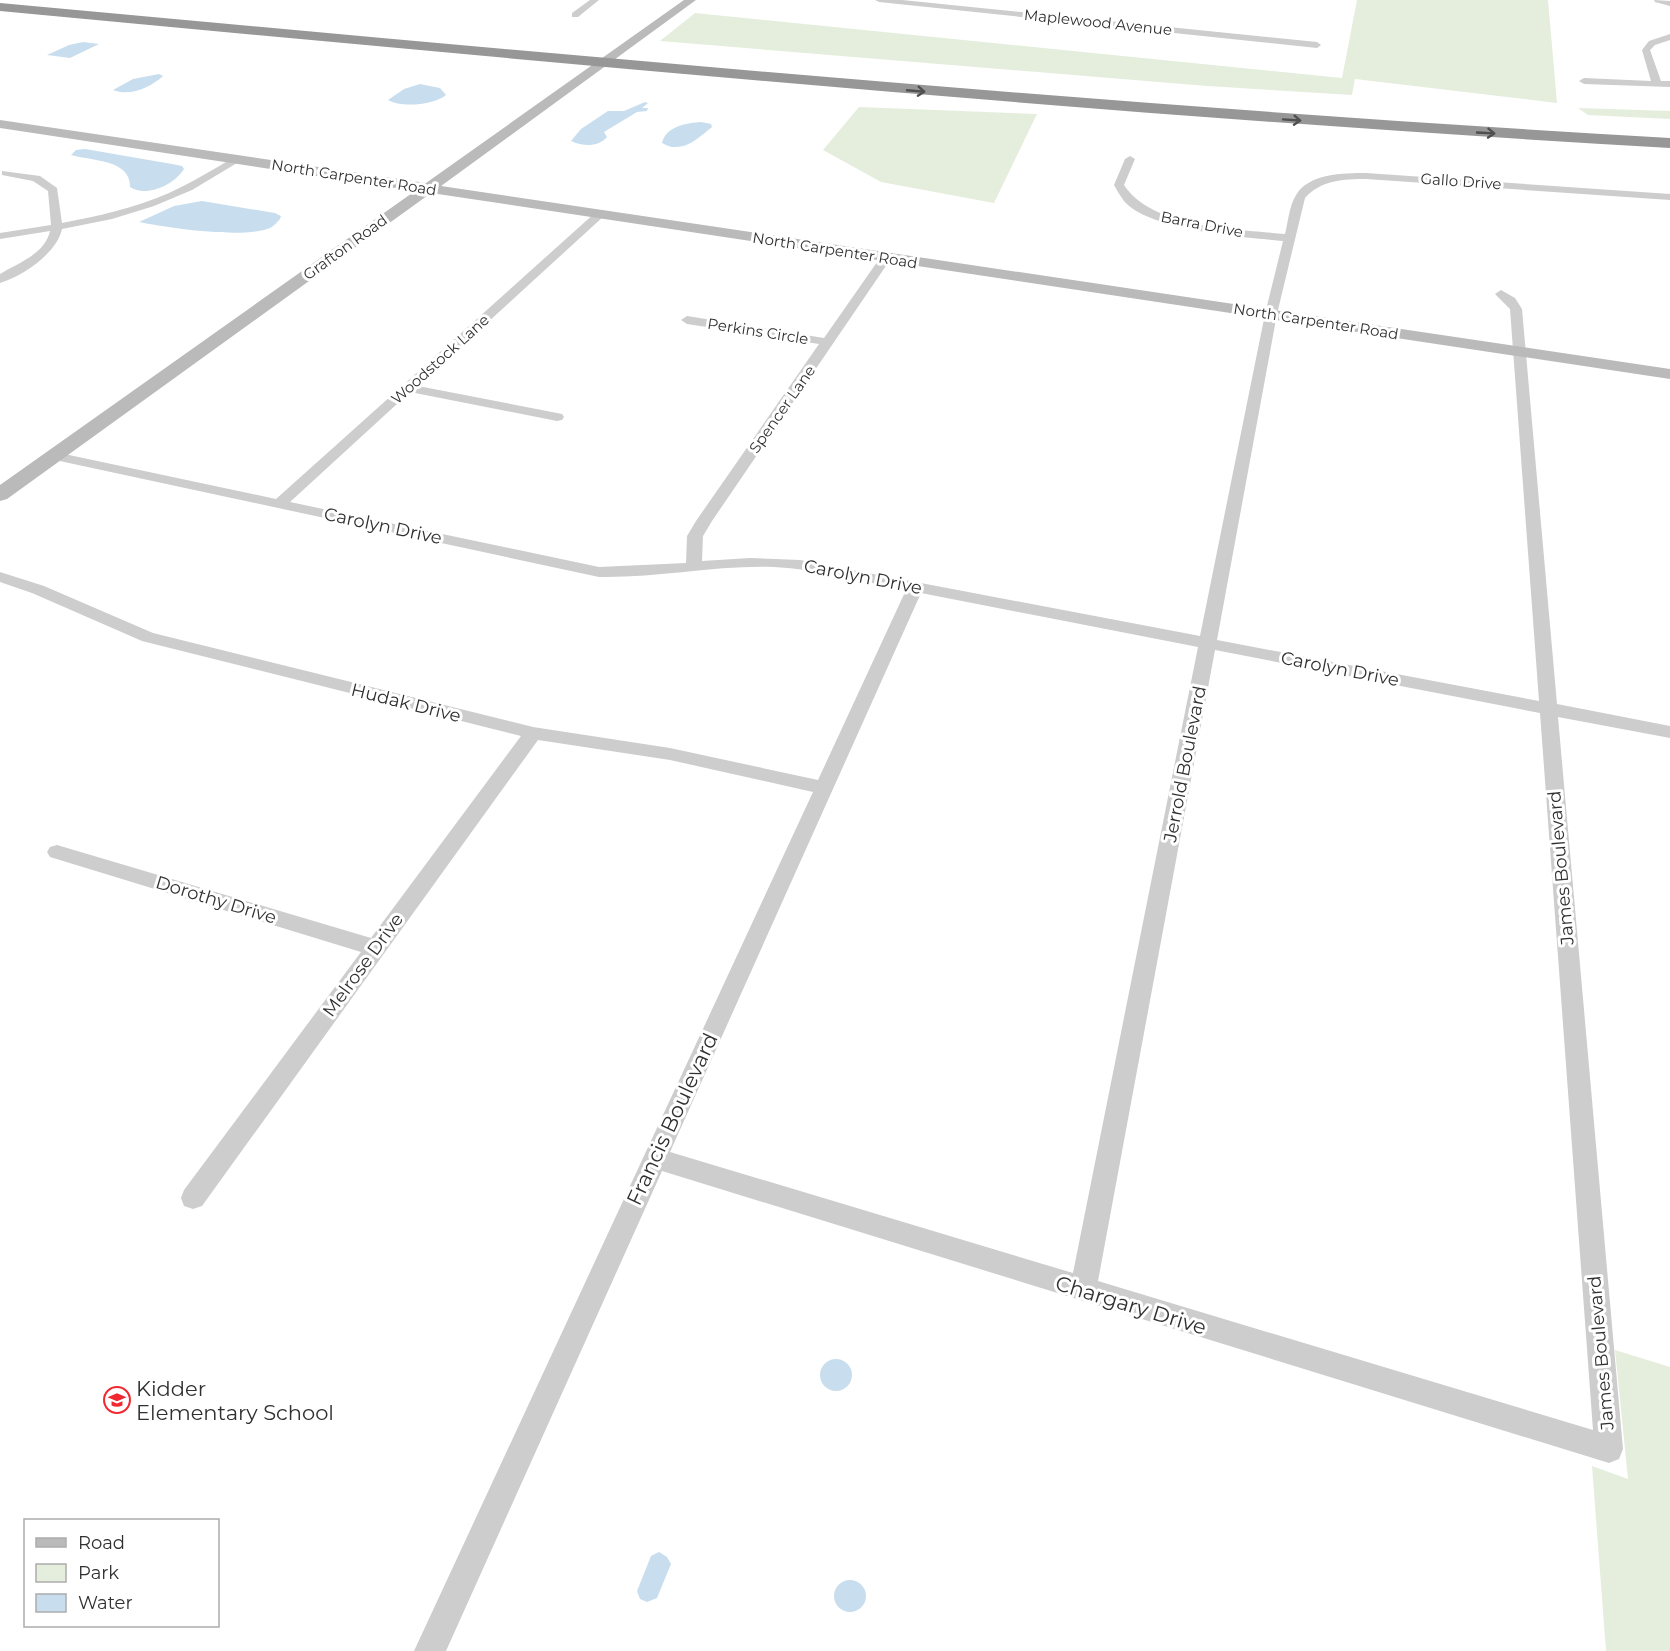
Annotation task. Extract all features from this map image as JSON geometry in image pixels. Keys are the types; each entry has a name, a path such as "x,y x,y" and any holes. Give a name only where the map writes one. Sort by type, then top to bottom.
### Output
{"highway":[{"path":"48,0 730,64 1377,113 1670,129"},
{"path":"0,7 947,94 1378,126 1670,143"}],"street":[{"path":"575,15 595,0"},
{"name":"Grafton Road","path":"0,495 691,0"},
{"name":"Maplewood Avenue","path":"879,0 1317,45"},
{"path":"1658,0 1670,4"},
{"path":"1657,84 1646,50 1652,42 1670,37"},
{"path":"1584,81 1670,84"},
{"name":"North Carpenter Road","path":"0,124 1670,374"},
{"name":"Barra Drive","path":"1130,159 1120,180 1121,192 1131,203 1149,213 1192,225 1289,238"},
{"path":"0,236 102,218 151,204 189,187 237,160"},
{"path":"0,279 30,262 48,248 54,240 57,227 55,193 51,187 31,177 2,173"},
{"name":"Gallo Drive","path":"1289,238 1303,193 1317,184 1349,177 1386,176 1670,197"},
{"name":"Woodstock Lane","path":"280,503 600,214"},
{"name":"Jerrold Boulevard","path":"1083,1290 1271,314 1289,238"},
{"name":"Spencer Lane","path":"694,567 695,536 704,521 886,257"},
{"name":"James Boulevard","path":"1501,294 1511,301 1516,309 1609,1449"},
{"name":"Perkins Circle","path":"687,320 828,342"},
{"path":"409,388 557,417"},
{"name":"Carolyn Drive","path":"55,456 599,572 641,573 740,562 781,562 1670,732"},
{"name":"Hudak Drive","path":"0,577 52,593 89,613 148,637 533,733 670,754 824,788"},
{"name":"Francis Boulevard","path":"430,1651 916,587"},
{"name":"Melrose Drive","path":"193,1198 533,733"},
{"name":"Dorothy Drive","path":"57,852 375,948"},
{"name":"Chargary Drive","path":"654,1158 1609,1449"}],"green space":[{"path":"1357,0 1548,0 1557,103 1355,79 1352,95 1207,86 660,41 695,13 1342,78"},
{"path":"859,107 1037,114 994,203 881,182 823,150"},
{"path":"1578,108 1670,111 1670,119 1588,115"},
{"path":"1615,1350 1670,1367 1670,1651 1606,1651 1592,1466 1628,1479"}],"water":[{"path":"83,42 99,44 70,58 47,55 69,45"},
{"path":"159,74 163,76 140,90 120,92 113,90 133,79"},
{"path":"420,84 440,88 446,95 434,101 417,104 401,104 388,100 404,89"},
{"path":"645,102 648,103 642,108 648,108 647,111 637,112 604,132 607,137 599,143 586,145 571,141 581,129 608,111 624,111"},
{"path":"701,122 711,124 712,127 689,144 676,147 662,143 664,137 672,129"},
{"path":"85,149 182,166 184,169 167,185 151,190 137,190 130,187 129,178 117,166 71,155 76,150"},
{"path":"202,201 275,213 281,216 270,228 242,233 187,229 139,222 174,206"},
{"path":"836,1359 847,1364 852,1375 847,1386 836,1391 825,1386 820,1375 825,1364"},
{"path":"659,1552 667,1557 671,1564 657,1598 647,1602 640,1599 637,1591 651,1556"},
{"path":"850,1580 861,1585 866,1596 861,1607 850,1612 839,1607 834,1596 839,1585"}],"place":[{"name":"Kidder Elementary School","path":"117,1400"}]}
